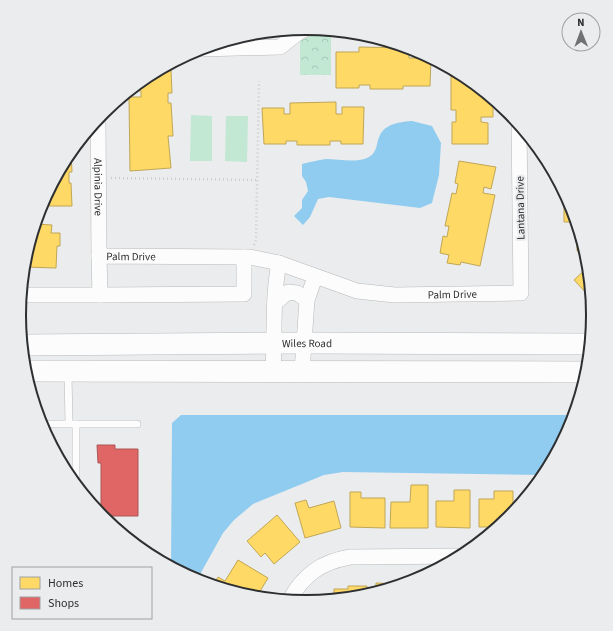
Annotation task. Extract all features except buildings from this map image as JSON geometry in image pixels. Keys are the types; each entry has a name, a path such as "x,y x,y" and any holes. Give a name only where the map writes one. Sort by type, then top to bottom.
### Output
{"main road":[{"name":"Wiles Road","path":"28,345 275,343 585,344"},
{"path":"32,372 581,372"}],"street":[{"path":"222,48 280,47 294,36"},
{"name":"Alpinia Drive","path":"98,128 99,256"},
{"name":"Lantana Drive","path":"519,133 521,292"},
{"name":"Palm Drive","path":"100,295 99,256 247,257 279,263 357,291 395,295 521,292"},
{"path":"27,295 244,294 247,257"},
{"path":"273,372 275,343 275,284 279,263"},
{"path":"302,372 307,300 315,277"},
{"path":"275,303 283,294 292,292 307,300"},
{"path":"293,595 303,580 317,568 332,560 350,557 450,556"}],"lane":[{"path":"68,372 75,474"},
{"path":"48,426 137,424"}],"path":[{"path":"247,257 256,240 259,81"},
{"path":"99,178 258,180"}],"green space":[{"path":"311,35 331,36 331,75 300,75 300,41"},
{"path":"191,115 212,116 212,161 190,161"},
{"path":"226,116 248,116 247,162 225,161"}],"water":[{"path":"412,121 432,126 441,143 439,175 432,203 420,208 329,197 318,199 310,217 303,225 294,216 302,208 302,200 308,191 306,182 302,176 302,164 326,159 352,161 367,158 373,154 382,132 388,127 397,123"},
{"path":"181,415 569,415 558,440 537,475 343,472 324,475 253,504 234,520 223,533 200,575 171,561 172,423"}]}
